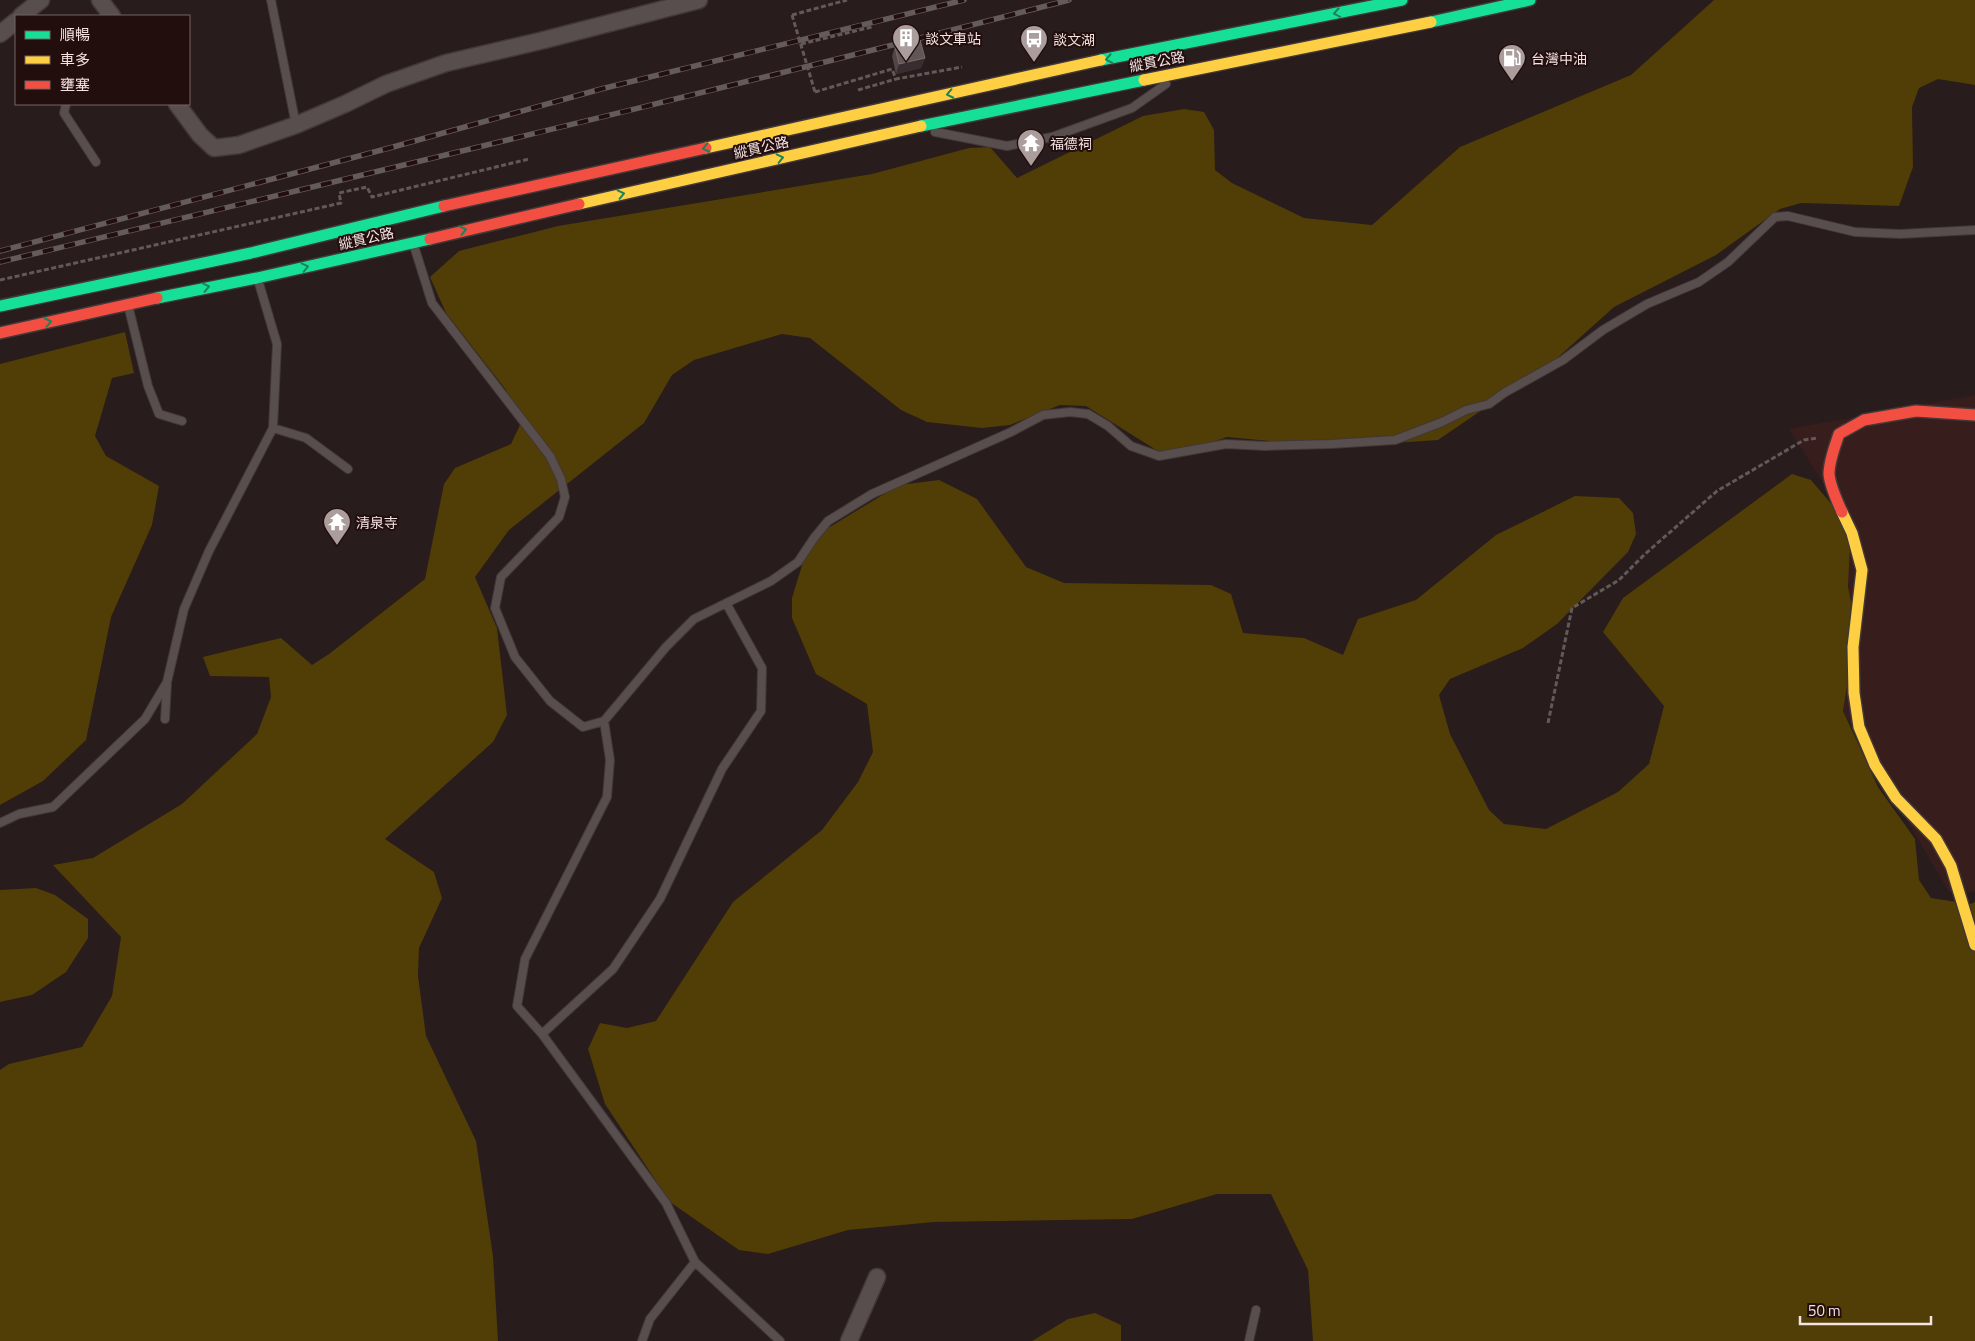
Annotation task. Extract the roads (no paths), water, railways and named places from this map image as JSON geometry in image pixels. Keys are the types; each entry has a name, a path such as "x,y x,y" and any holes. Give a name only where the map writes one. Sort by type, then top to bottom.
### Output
{"main road":[{"name":"縱貫公路","path":"0,306 254,265 412,242 910,128 982,99 1081,64 1402,0"},
{"name":"縱貫公路","path":"0,333 222,284 254,265 434,208 982,99 1185,71 1382,33 1525,1"},
{"path":"1975,415 1916,411 1864,420 1839,434 1832,456 1830,474 1837,502 1852,533 1862,570 1854,647 1854,693 1859,727 1875,765 1896,798 1936,839 1951,866 1975,945"}],"street":[{"path":"22,15 40,0"},
{"path":"100,0 111,15"},
{"path":"178,105 200,135 214,148 238,145 296,125 386,84 446,63 699,0"},
{"path":"0,34 15,21"},
{"path":"849,1341 877,1277"}],"lane":[{"path":"271,0 296,125"},
{"path":"910,128 1007,146 1052,137 1132,108 1185,71"},
{"path":"66,105 64,113 96,162"},
{"path":"412,242 432,303 550,456 561,479 565,497 559,517 500,577 495,608 515,657 550,701 583,727 604,721 666,647 694,619 771,581 798,562 828,521 872,494 1002,436 1043,415 1070,412 1088,414 1108,426 1131,446 1159,456 1226,444 1265,446 1395,440 1442,422 1466,410 1489,404 1504,393 1563,360 1603,330 1647,304 1699,282 1728,262 1775,217 1788,216 1855,232 1900,234 1975,230"},
{"path":"165,719 167,682 184,609 209,551 273,428 277,344 254,265"},
{"path":"128,305 148,386 159,414 182,421"},
{"path":"273,428 306,438 348,469"},
{"path":"542,1034 613,969 660,899 722,769 761,712 762,668 726,604"},
{"path":"0,822 19,814 53,807 145,719 167,682"},
{"path":"604,721 610,760 607,797 525,958 517,1006 542,1034 666,1203 695,1262 780,1341"},
{"path":"642,1341 650,1319 695,1262"},
{"path":"1249,1341 1256,1310"}],"railway":[{"path":"0,251 393,147 601,89 964,0"},
{"path":"0,262 669,101 1069,0"}],"place":[{"name":"談文車站","path":"906,62"},
{"name":"談文湖","path":"1034,63"},
{"name":"台灣中油","path":"1512,82"},
{"name":"福德祠","path":"1031,167"},
{"name":"清泉寺","path":"337,546"}]}
